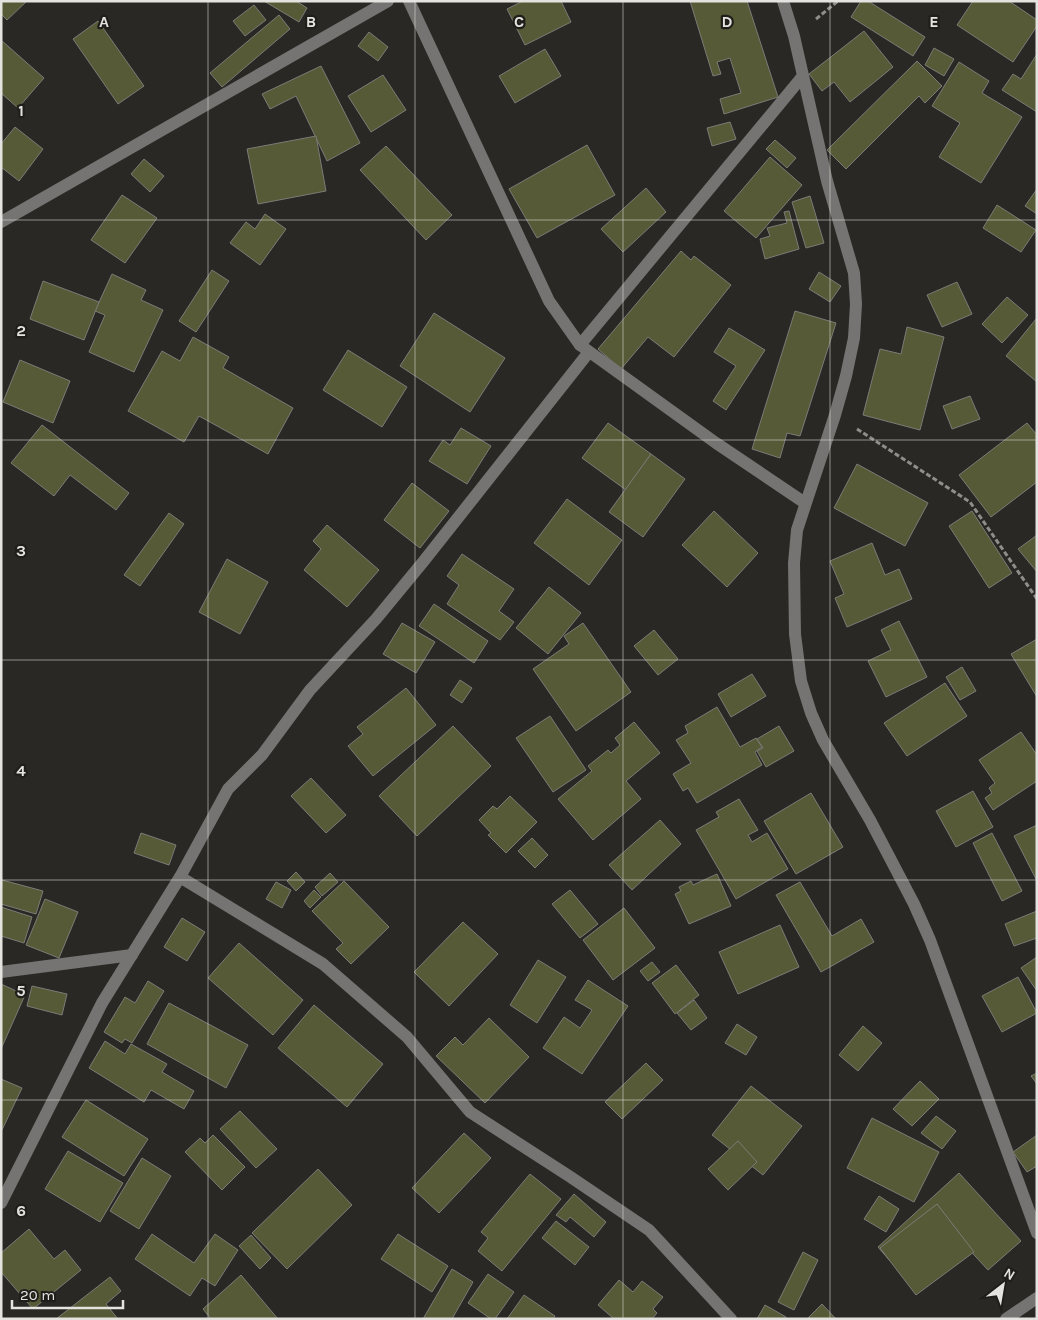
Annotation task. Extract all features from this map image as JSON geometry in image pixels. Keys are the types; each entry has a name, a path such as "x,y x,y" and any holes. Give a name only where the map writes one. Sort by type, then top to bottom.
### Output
{"street":[{"path":"1,222 388,1"},
{"path":"409,1 549,301 584,349 805,504"},
{"path":"783,1 794,36 826,181 854,273 856,304 854,338 846,376 797,530 794,563 795,634 801,681 811,713 823,740 875,829 914,904 930,940 1037,1233"},
{"path":"1,1202 102,1004 180,877 228,789 262,755 310,690 376,619 411,577 584,349 802,77"},
{"path":"180,877 323,964 407,1037 470,1112 649,1230 731,1319"},
{"path":"1,972 132,955"},
{"path":"1006,1319 1037,1298"}],"path":[{"path":"835,415 970,502 1037,599"}],"building":[{"path":"1,1 27,1 7,20 1,14"},
{"path":"264,1 296,1 307,8 299,22"},
{"path":"523,1 561,1 571,22 525,45 507,9"},
{"path":"690,1 747,1 778,97 724,114 720,99 741,93 730,58 717,62 721,74 713,76"},
{"path":"861,1 868,1 925,37 913,56 851,17"},
{"path":"973,1 1009,1 1037,20 1037,26 1013,62 957,25"},
{"path":"254,5 266,20 245,36 233,21"},
{"path":"279,15 290,29 222,87 210,73"},
{"path":"98,21 144,86 118,104 73,39"},
{"path":"864,31 893,67 850,102 834,82 822,91 809,74"},
{"path":"369,32 388,47 378,61 358,46"},
{"path":"1,40 44,78 18,108 1,93"},
{"path":"934,48 954,59 944,76 925,65"},
{"path":"545,49 561,76 515,103 499,76"},
{"path":"1037,54 1037,112 1002,90 1013,74 1021,79"},
{"path":"917,61 942,86 925,103 919,96 846,169 827,150"},
{"path":"959,62 989,81 982,93 1022,117 981,183 939,157 960,123 932,106"},
{"path":"321,66 360,143 327,161 296,96 270,109 262,94"},
{"path":"383,75 406,110 371,132 348,96"},
{"path":"730,122 736,139 712,146 707,128"},
{"path":"15,127 43,149 19,181 1,167 1,144"},
{"path":"316,136 326,191 258,204 247,149"},
{"path":"775,140 796,158 787,168 766,149"},
{"path":"587,145 615,195 537,238 509,189"},
{"path":"386,146 452,215 426,240 360,170"},
{"path":"770,157 802,185 756,238 724,211"},
{"path":"144,159 164,176 150,192 131,174"},
{"path":"646,188 666,212 623,252 601,229"},
{"path":"1037,189 1037,214 1025,206"},
{"path":"122,195 157,218 125,263 91,240"},
{"path":"810,196 824,243 806,248 792,202"},
{"path":"997,205 1036,230 1021,252 983,228"},
{"path":"789,211 799,249 765,259 760,239 770,236 767,228 787,223 784,212"},
{"path":"265,214 286,229 260,265 230,243 246,222 255,229"},
{"path":"681,251 691,260 694,256 731,285 674,357 648,337 621,369 598,349"},
{"path":"212,270 229,281 196,332 179,321"},
{"path":"819,272 841,286 830,302 809,289"},
{"path":"112,274 146,290 141,300 163,310 134,372 89,352 105,315 95,311"},
{"path":"43,281 99,302 84,340 30,319"},
{"path":"957,282 972,314 942,327 927,295"},
{"path":"1007,297 1028,315 1002,343 982,324"},
{"path":"795,311 836,323 800,436 787,433 780,458 752,449"},
{"path":"434,313 505,358 470,412 400,366"},
{"path":"1037,320 1037,382 1006,356"},
{"path":"907,327 944,337 920,430 863,415 880,349 901,354"},
{"path":"729,328 765,350 726,410 713,401 736,366 714,352"},
{"path":"193,337 229,357 223,368 293,408 268,454 199,416 184,442 128,411 162,351 180,361"},
{"path":"348,350 407,387 382,427 323,390"},
{"path":"20,360 70,381 53,423 3,402"},
{"path":"970,396 980,419 952,429 943,406"},
{"path":"608,423 651,454 626,490 582,458"},
{"path":"1027,423 1037,435 1037,482 991,517 959,475"},
{"path":"42,425 129,493 116,510 70,475 54,496 11,463"},
{"path":"461,428 491,446 467,484 429,461 443,440 450,445"},
{"path":"651,454 685,479 643,537 609,512"},
{"path":"857,464 928,503 905,546 834,508"},
{"path":"412,483 449,511 420,548 384,520"},
{"path":"567,499 622,540 589,585 534,543"},
{"path":"714,511 758,553 727,587 682,545"},
{"path":"972,511 1012,573 989,588 949,526"},
{"path":"169,513 184,524 140,586 124,575"},
{"path":"327,525 379,570 347,607 304,570 321,549 313,541"},
{"path":"1037,535 1037,572 1018,549"},
{"path":"872,543 885,575 899,569 912,599 847,627 835,598 844,594 830,561"},
{"path":"462,554 514,589 499,611 514,622 500,640 447,604 459,585 447,576"},
{"path":"227,559 268,582 240,634 199,612"},
{"path":"549,587 581,613 548,654 516,628"},
{"path":"434,604 488,641 474,663 419,626"},
{"path":"899,621 927,677 886,697 868,661 891,650 881,630"},
{"path":"402,623 435,642 416,673 383,654"},
{"path":"583,623 631,692 576,731 533,669 569,644 564,636"},
{"path":"654,630 678,659 658,675 634,646"},
{"path":"1037,639 1037,697 1011,654"},
{"path":"962,667 976,691 960,700 946,677"},
{"path":"752,674 766,696 731,717 718,694"},
{"path":"460,680 472,688 462,703 450,695"},
{"path":"945,683 967,716 907,756 884,723"},
{"path":"406,688 436,725 373,776 348,746 363,734 357,727"},
{"path":"717,707 740,747 756,738 762,747 755,752 762,765 697,803 688,788 683,791 673,774 691,763 676,740 688,733 685,726"},
{"path":"550,716 586,770 553,792 516,738"},
{"path":"634,722 660,753 626,781 641,799 593,840 558,799 592,771 588,766 608,750 611,753 620,745 615,738"},
{"path":"453,726 491,766 417,836 379,796"},
{"path":"779,726 794,751 766,767 757,751 763,748 757,739"},
{"path":"1021,732 1037,755 1037,781 993,810 985,798 992,793 989,788 995,783 979,760"},
{"path":"311,778 346,815 326,833 291,796"},
{"path":"973,791 993,827 956,847 936,811"},
{"path":"811,793 843,847 796,874 764,821"},
{"path":"510,796 537,822 506,853 488,835 491,833 479,820 493,806 497,809"},
{"path":"739,799 758,830 748,835 752,842 767,833 788,869 736,899 696,830 719,817 716,812"},
{"path":"660,820 681,844 632,890 609,865"},
{"path":"1037,825 1037,881 1014,836"},
{"path":"141,833 176,845 169,865 134,853"},
{"path":"992,833 1022,891 1002,901 973,843"},
{"path":"532,838 548,855 535,868 518,851"},
{"path":"296,872 305,882 296,891 287,881"},
{"path":"330,873 338,882 322,896 315,887"},
{"path":"717,874 731,906 689,924 675,894 681,891 679,887 691,881 693,885"},
{"path":"2,880 43,891 36,914 1,904"},
{"path":"344,881 389,927 351,964 336,949 343,943 312,911"},
{"path":"276,882 291,890 282,908 266,899"},
{"path":"800,882 832,936 861,919 874,942 821,972 776,895"},
{"path":"314,890 321,897 310,908 304,901"},
{"path":"570,890 598,924 580,938 552,904"},
{"path":"45,899 78,912 59,958 26,945"},
{"path":"1,907 32,917 24,943 1,936"},
{"path":"624,908 655,948 613,980 583,940"},
{"path":"1037,911 1037,938 1014,946 1005,924"},
{"path":"182,918 205,932 187,961 164,947"},
{"path":"463,922 498,954 449,1006 414,972"},
{"path":"780,925 799,967 738,994 719,952"},
{"path":"239,943 303,1000 273,1035 208,978"},
{"path":"1037,957 1037,991 1021,968"},
{"path":"538,960 566,977 537,1023 510,1005"},
{"path":"652,962 660,972 648,981 640,971"},
{"path":"676,965 699,995 675,1014 652,983"},
{"path":"1018,977 1037,1013 1002,1032 982,996"},
{"path":"588,980 628,1006 582,1074 543,1048 564,1017 580,1028 592,1010 575,1000"},
{"path":"148,981 164,991 132,1043 125,1039 122,1043 104,1032 125,997 135,1003"},
{"path":"1,984 25,995 1,1049"},
{"path":"32,986 67,994 62,1015 27,1006"},
{"path":"694,1000 707,1018 691,1030 677,1013"},
{"path":"169,1003 248,1045 226,1088 147,1044"},
{"path":"314,1005 383,1064 347,1107 278,1048"},
{"path":"489,1018 529,1057 485,1103 436,1056 455,1037 463,1045"},
{"path":"737,1024 757,1037 746,1055 725,1043"},
{"path":"863,1026 882,1043 858,1071 839,1055"},
{"path":"105,1041 125,1054 131,1044 167,1064 162,1072 194,1091 184,1109 151,1090 144,1102 89,1068"},
{"path":"646,1063 663,1080 622,1119 605,1102"},
{"path":"1037,1073 1037,1084 1031,1076"},
{"path":"1,1079 22,1088 1,1132"},
{"path":"920,1081 939,1099 912,1126 893,1109"},
{"path":"751,1086 802,1126 763,1175 712,1135"},
{"path":"86,1100 148,1139 124,1176 62,1137"},
{"path":"240,1111 277,1149 256,1168 220,1129"},
{"path":"936,1116 956,1131 942,1149 921,1133"},
{"path":"872,1118 939,1152 914,1202 847,1168"},
{"path":"464,1133 491,1158 439,1213 412,1188"},
{"path":"213,1135 245,1167 222,1190 185,1152 200,1138 205,1143"},
{"path":"1037,1135 1037,1166 1027,1172 1013,1152"},
{"path":"738,1141 757,1162 728,1190 708,1169"},
{"path":"68,1151 123,1183 100,1222 45,1189"},
{"path":"142,1158 171,1176 139,1229 110,1211"},
{"path":"318,1169 352,1205 287,1269 252,1233"},
{"path":"959,1173 1021,1241 988,1270 939,1217 890,1261 878,1247"},
{"path":"530,1174 561,1199 502,1271 478,1251 488,1238 481,1232"},
{"path":"574,1194 606,1222 594,1237 570,1217 566,1222 556,1215"},
{"path":"879,1196 899,1209 886,1232 864,1219"},
{"path":"937,1204 974,1252 916,1295 880,1248"},
{"path":"556,1221 589,1247 575,1265 542,1238"},
{"path":"29,1229 54,1259 65,1250 81,1270 33,1309 1,1272 1,1253"},
{"path":"152,1234 194,1263 215,1234 238,1250 215,1286 202,1278 190,1296 135,1259"},
{"path":"398,1234 448,1266 432,1292 381,1259"},
{"path":"251,1235 271,1258 260,1269 239,1246"},
{"path":"803,1252 818,1260 794,1310 778,1302"},
{"path":"452,1269 473,1282 452,1319 423,1319"},
{"path":"488,1274 514,1292 495,1319 491,1319 468,1303"},
{"path":"241,1275 278,1319 211,1319 203,1309"},
{"path":"110,1277 121,1291 106,1304 118,1319 56,1319"},
{"path":"619,1280 633,1292 642,1281 663,1297 653,1309 657,1313 652,1319 614,1319 598,1305"},
{"path":"524,1295 555,1316 553,1319 507,1319"},
{"path":"822,1304 836,1319 807,1319"},
{"path":"765,1305 786,1317 785,1319 757,1319"}]}
